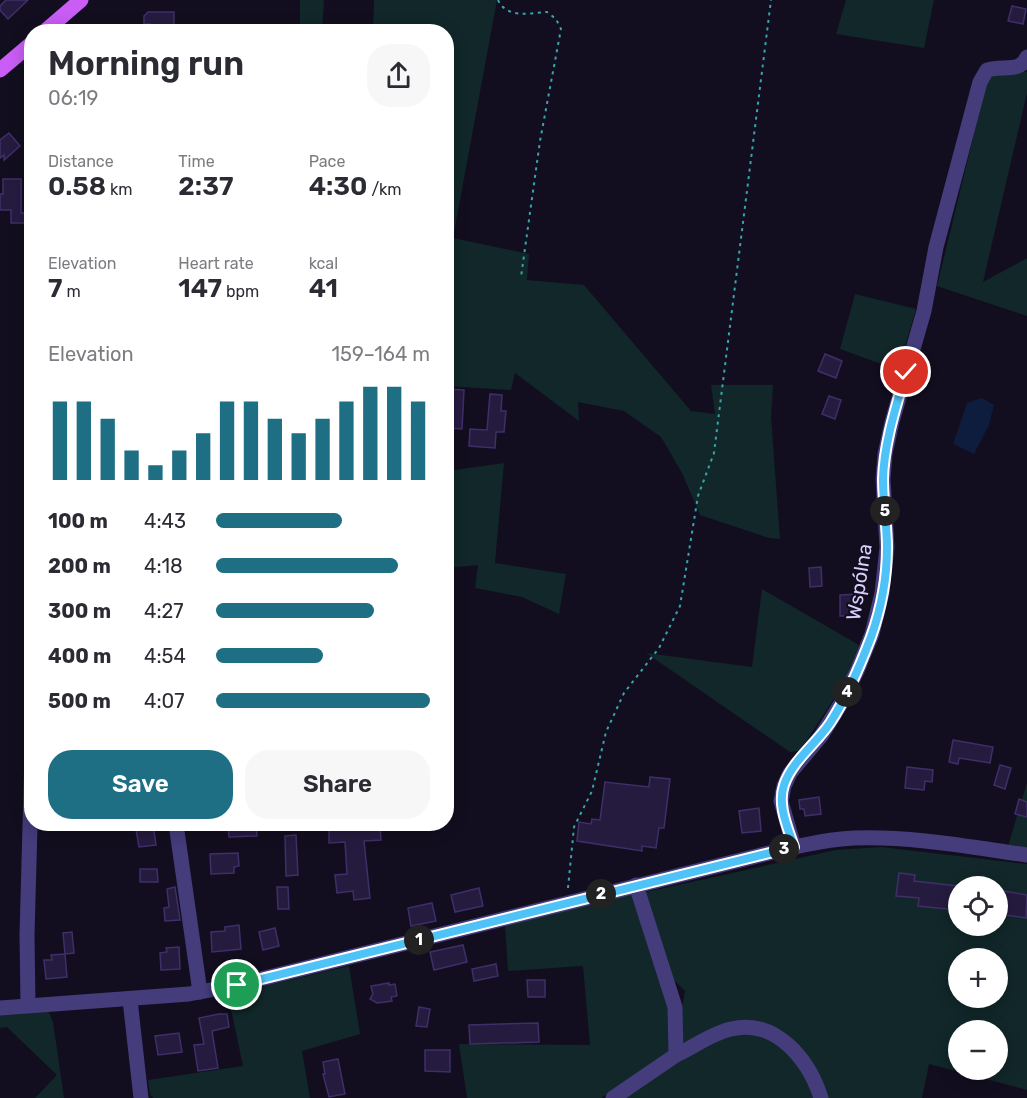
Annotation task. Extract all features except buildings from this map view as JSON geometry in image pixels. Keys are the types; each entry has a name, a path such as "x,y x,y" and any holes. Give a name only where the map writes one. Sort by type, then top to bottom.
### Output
{"main road":[{"path":"53,24 81,0"},
{"path":"0,70 24,51"}],"street":[{"name":"Wspólna","path":"794,847 781,801 784,786 790,772 821,736 840,705 872,634 882,593 887,547 883,479 885,454 924,311 936,247 980,82 987,70 997,67 1018,67 1025,63 1027,57"},
{"path":"28,1005 30,831"},
{"path":"177,831 200,992"},
{"path":"0,1008 130,1000 200,992 295,972 636,885 828,840 881,838 925,841 1027,855"},
{"path":"636,885 675,1007 676,1055"},
{"path":"130,1000 141,1098"},
{"path":"612,1098 676,1055 731,1029 754,1028 778,1037 802,1059 813,1076 821,1098"}],"path":[{"path":"498,0 505,9 513,14 547,12 556,19 561,29 540,141 520,278"},
{"path":"568,903 568,877 574,826 592,791 606,732 624,693 659,648 680,606 698,496 714,453 771,0"}],"green space":[{"path":"300,0 324,0 322,24 300,24"},
{"path":"374,0 497,0 454,233 454,24 373,24"},
{"path":"846,0 934,0 924,48 836,34"},
{"path":"1027,72 1027,93 983,282 1027,258 1027,316 937,286 987,81 996,73"},
{"path":"454,238 529,254 527,280 584,285 691,411 715,414 711,385 773,385 771,417 780,539 769,538 700,515 682,473 661,437 624,411 578,402 579,421 515,373 511,390 454,386"},
{"path":"855,294 916,309 898,370 840,349"},
{"path":"504,463 495,563 566,574 559,614 522,597 475,588 478,565 454,567 454,470"},
{"path":"762,589 859,645 844,683 800,751 790,752 646,653 752,667"},
{"path":"1027,783 1027,848 1008,846"},
{"path":"881,847 1027,864 1027,1090 989,1080 1008,1080 1008,1020 948,1020 948,1069 929,1064 922,1098 623,1098 676,1044 685,991 674,980 646,892 836,850"},
{"path":"632,893 671,1009 670,1053 601,1098 467,1098 459,1044 590,1045 583,966 508,971 505,926"},
{"path":"349,966 360,1034 302,1051 310,1098 153,1098 150,1094 148,1080 243,1066 228,995"},
{"path":"48,1010 53,1022 64,1098 35,1098 57,1075 7,1027 0,1028 0,1013"}],"water":[{"path":"982,398 994,405 989,425 974,454 953,444 967,403"}],"route":[{"path":"237,985 794,847 781,801 784,786 790,772 821,736 840,705 872,634 882,593 886,573 887,547 883,479 885,454 906,372"}]}
